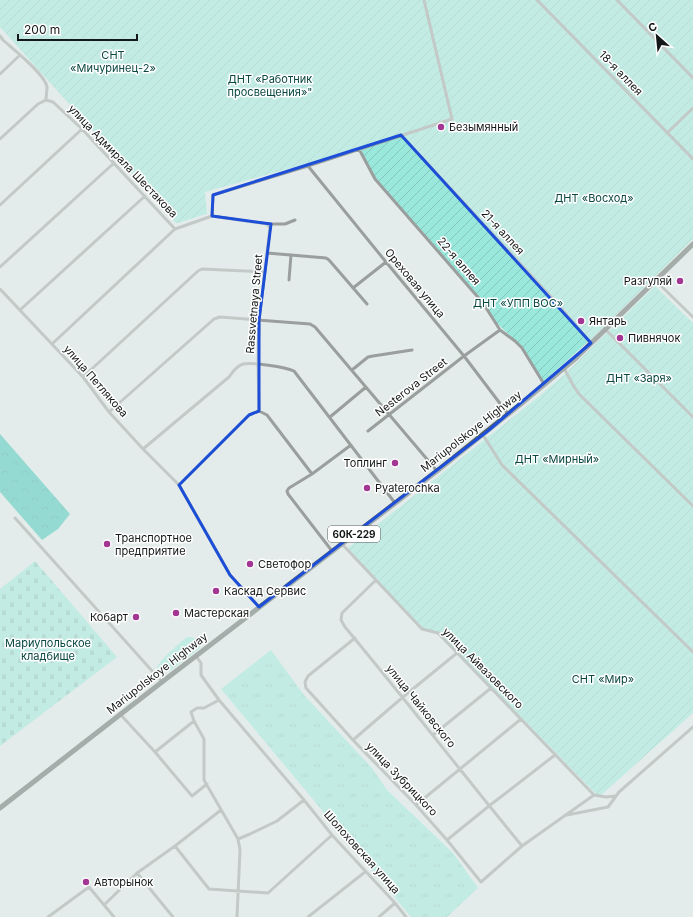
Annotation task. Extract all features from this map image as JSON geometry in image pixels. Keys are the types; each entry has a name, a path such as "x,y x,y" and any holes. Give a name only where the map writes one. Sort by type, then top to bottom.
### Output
{"main road":[{"name":"Mariupolskoye Highway","path":"0,808 437,471 508,414 576,358 693,244"}],"street":[{"path":"212,216 213,195 452,119 424,0"},
{"name":"18-я аллея","path":"537,0 693,159"},
{"path":"617,0 693,78"},
{"path":"0,36 2,40 41,76 47,86 46,100 38,104 0,139"},
{"path":"0,74 20,55"},
{"name":"улица Адмирала Шестакова","path":"46,100 53,102 82,129 175,229"},
{"path":"667,133 693,108"},
{"path":"0,205 82,129"},
{"name":"21-я аллея","path":"401,135 553,299 591,343"},
{"name":"22-я аллея","path":"359,149 376,179 483,303 500,330 522,348 544,384"},
{"path":"0,267 114,163"},
{"name":"Ореховая улица","path":"308,166 464,356 508,414"},
{"path":"20,310 145,196"},
{"path":"52,344 175,229 212,216 267,224 285,224 295,220"},
{"name":"Rassvetnaya Street","path":"259,411 259,320 270,228 267,224"},
{"path":"267,253 326,258 367,304"},
{"path":"290,280 291,255"},
{"path":"353,288 386,262"},
{"path":"83,377 198,271 202,269 265,272"},
{"path":"655,280 693,317"},
{"name":"улица Петлякова","path":"0,289 83,377 109,412 179,485 230,575 259,607"},
{"path":"109,412 214,319 220,317 310,324 315,327 437,471"},
{"path":"605,329 693,417"},
{"name":"Nesterova Street","path":"368,431 464,356 500,330"},
{"path":"352,370 368,357 412,350"},
{"path":"143,449 229,377 236,368 242,364 258,364 288,368 294,371 395,503"},
{"path":"564,368 573,385 580,394 693,506"},
{"path":"330,417 366,387"},
{"path":"179,485 249,415 259,411 266,415 312,474"},
{"path":"483,434 502,464 693,652"},
{"path":"332,551 287,491 289,488 312,474 351,445"},
{"path":"15,518 162,682"},
{"name":"улица Айвазовского","path":"342,544 422,629 438,633 594,795"},
{"name":"улица Чайковского","path":"376,580 342,614 341,620 345,627 522,846"},
{"name":"улица Зубрицкого","path":"355,638 308,676 305,682 308,691 447,840 481,882 522,846"},
{"path":"353,740 457,653"},
{"name":"Шолоховская улица","path":"196,656 201,663 201,675 219,700 332,835 406,917"},
{"path":"433,735 491,688"},
{"path":"219,700 204,708 197,708 191,712 194,721 204,739 204,780 238,839 240,850 237,917"},
{"path":"120,714 155,752 192,796 207,784"},
{"path":"416,806 521,719"},
{"path":"155,752 194,721"},
{"path":"565,815 608,807 618,792 693,727"},
{"path":"447,840 555,755"},
{"path":"522,846 594,795 606,797 615,796"},
{"path":"238,839 277,821 304,800"},
{"path":"104,905 137,872 175,846 221,810"},
{"path":"175,846 209,889 268,893 332,835"},
{"path":"137,872 173,917"},
{"path":"308,917 365,872"},
{"path":"48,917 89,887 114,917"},
{"path":"379,917 395,904"}],"highlighted area":[{"path":"401,135 591,343 489,430 259,607 230,575 179,485 249,415 259,411 259,320 271,224 212,216 213,195"}],"green space":[{"path":"0,0 693,0 693,239 591,339 543,382 522,348 492,318 483,303 375,179 357,148 205,192 207,213 176,223 0,27"},
{"path":"655,286 693,323 693,713 599,797 438,632 422,629 348,548 537,398 565,374"},
{"path":"0,434 70,514 58,529 42,540 0,492"},
{"name":"Мариупольское кладбище","path":"35,561 117,657 0,746 0,589"},
{"path":"188,637 194,638 200,644 200,648 170,671 161,672 156,670 157,666 164,658"},
{"path":"271,650 304,695 372,768 387,790 453,853 478,888 447,917 411,917 221,689"}],"place":[{"name":"Безымянный","path":"441,127"},
{"name":"Разгуляй","path":"680,281"},
{"name":"Янтарь","path":"581,321"},
{"name":"Пивнячок","path":"620,338"},
{"name":"Топлинг","path":"395,463"},
{"name":"Pyaterochka","path":"367,488"},
{"name":"Транспортное предприятие","path":"107,544"},
{"name":"Светофор","path":"250,564"},
{"name":"Каскад Сервис","path":"216,591"},
{"name":"Мастерская","path":"176,613"},
{"name":"Кобарт","path":"136,617"},
{"name":"Авторынок","path":"86,882"}],"park label":[{"name":"СНТ «Мичуринец-2»","path":"113,61"},
{"name":"ДНТ «Работник просвещения»\"","path":"270,85"},
{"name":"ДНТ «Восход»","path":"594,198"},
{"name":"ДНТ «УПП ВОС»","path":"518,303"},
{"name":"ДНТ «Заря»","path":"639,378"},
{"name":"ДНТ «Мирный»","path":"557,459"},
{"name":"СНТ «Мир»","path":"603,679"}]}
